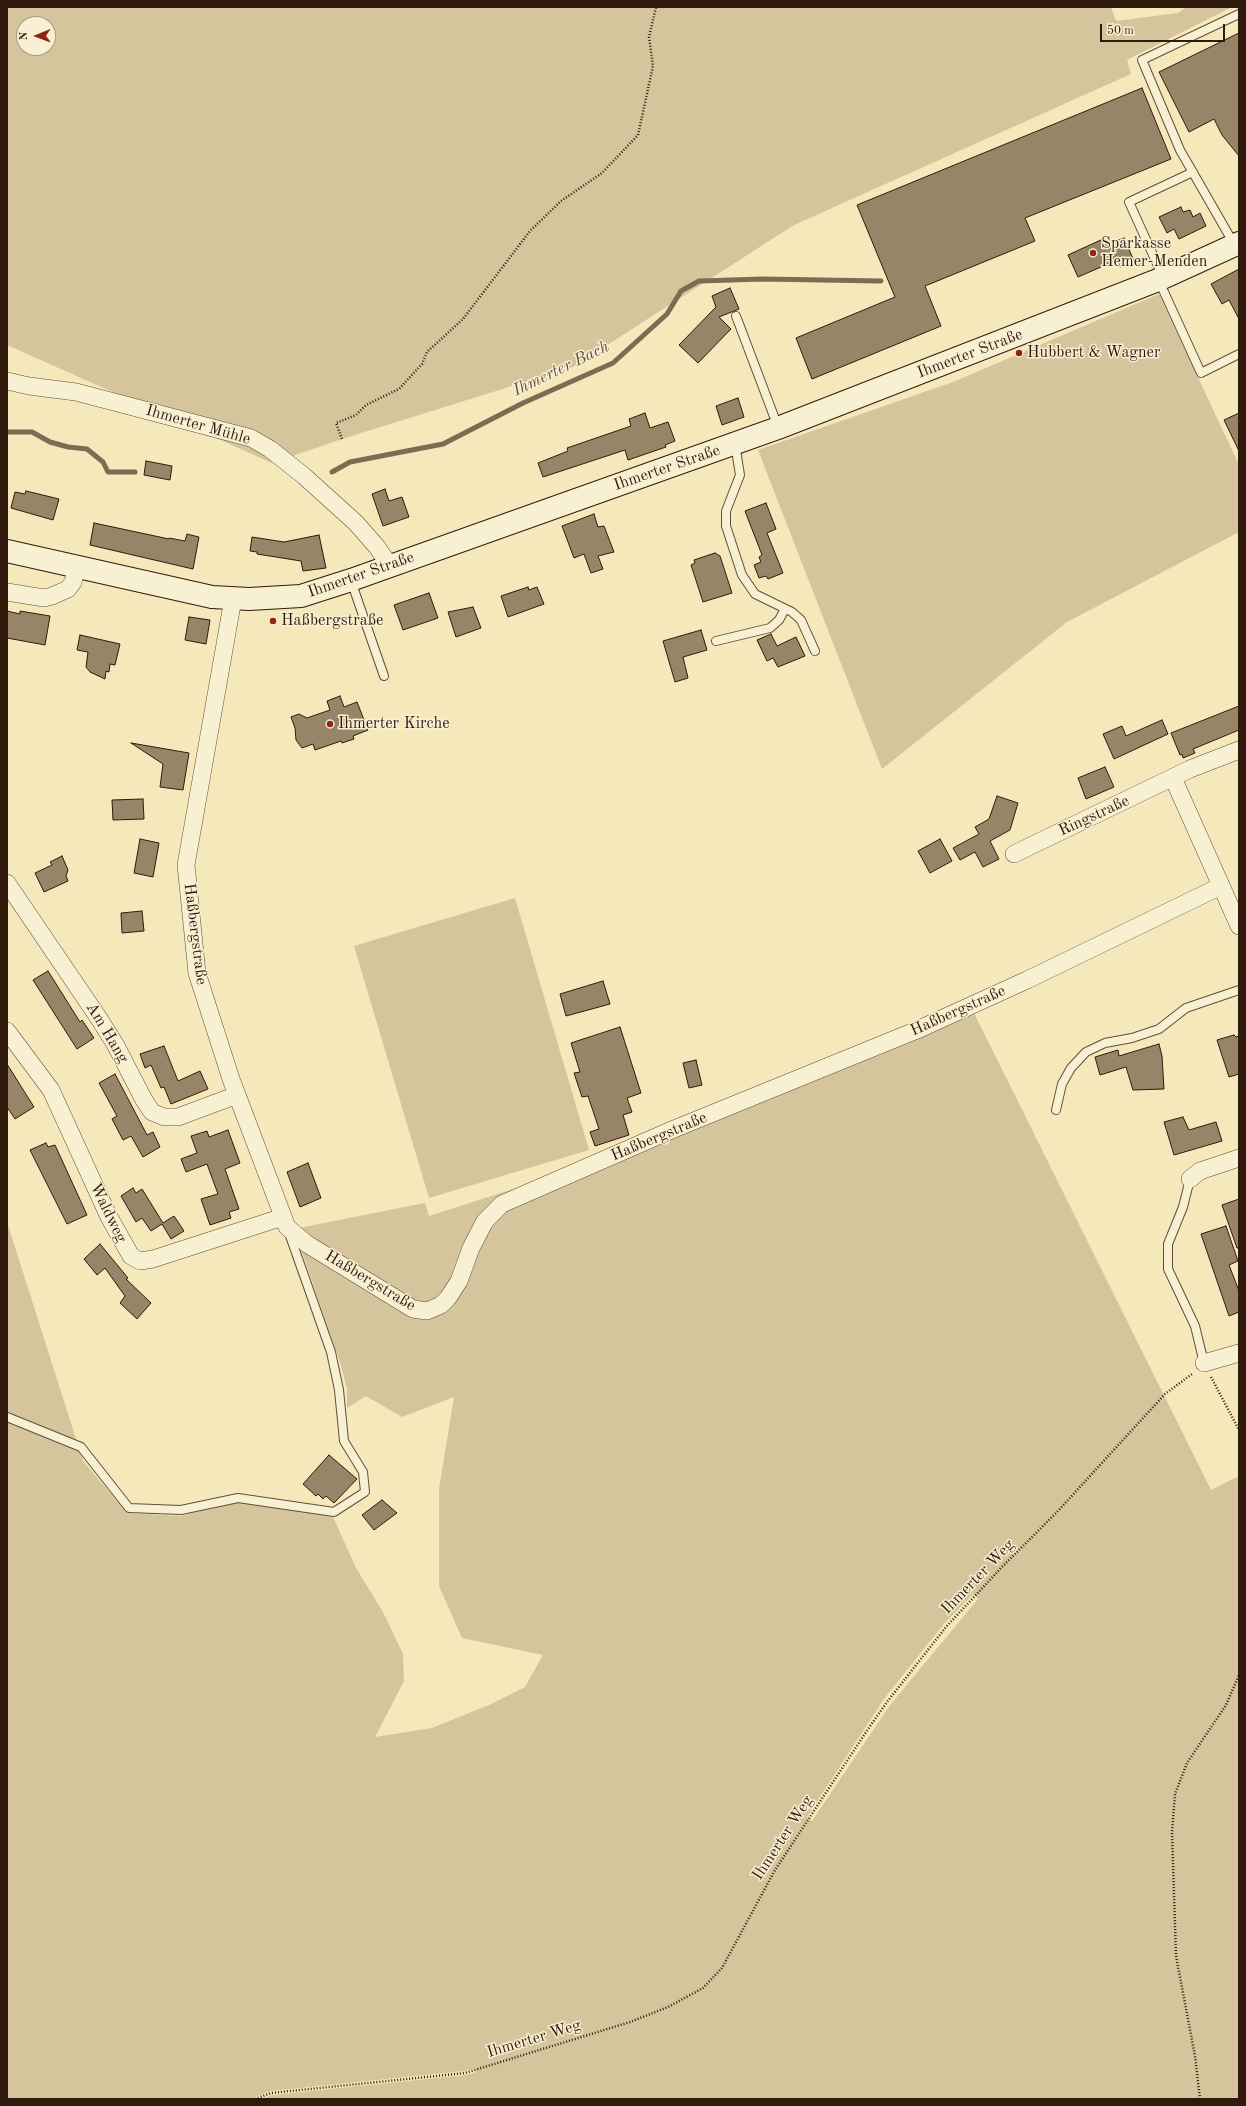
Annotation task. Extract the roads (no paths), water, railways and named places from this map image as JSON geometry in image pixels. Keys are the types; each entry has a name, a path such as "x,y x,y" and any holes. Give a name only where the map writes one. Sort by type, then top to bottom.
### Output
{"main road":[{"name":"Ihmerter Straße","path":"7,551 212,597 233,599 300,596 351,580 778,428 1161,279 1237,244"}],"street":[{"name":"Ihmerter Mühle","path":"7,380 29,386 76,392 251,438 276,453 356,523 378,547 390,566"},
{"path":"7,592 44,598 52,596 68,589 73,582 78,567"},
{"name":"Haßbergstraße","path":"233,599 186,864 196,973 217,1040 285,1222 307,1244 406,1306 420,1311 435,1308 441,1305 451,1294 484,1221 502,1204 674,1130 917,1030 1027,980 1221,886"},
{"name":"Ringstraße","path":"1014,854 1173,778 1239,750"},
{"path":"1173,778 1239,926"},
{"name":"Am Hang","path":"7,883 98,1017 115,1044 144,1100 152,1112 164,1117 178,1117 237,1095"},
{"name":"Waldweg","path":"7,1031 51,1090 109,1217 131,1256 140,1261 154,1259 285,1222"},
{"path":"1190,1179 1200,1171 1239,1158"},
{"path":"1204,1363 1239,1353"}],"lane":[{"path":"1237,244 1180,150 1142,60 1239,14"},
{"path":"1193,172 1129,202 1201,373 1239,354"},
{"path":"736,316 778,428"},
{"path":"735,444 740,475 726,510 726,526 742,575 755,594 785,609 801,620 815,651"},
{"path":"351,580 384,676"},
{"path":"716,641 770,628 779,620 785,609"},
{"path":"1056,1110 1062,1084 1071,1068 1086,1052 1105,1043 1132,1038 1158,1029 1186,1008 1239,990"},
{"path":"1190,1179 1183,1207 1168,1244 1168,1269 1195,1326 1204,1363"},
{"path":"7,1416 81,1447 129,1508 182,1510 238,1498 334,1512 365,1492 363,1472 344,1441 339,1390 331,1352 285,1222"}],"waterway":[{"name":"Ihmerter Bach","path":"332,472 350,462 443,444 523,403 613,363 667,314 681,291 699,281 763,279 881,281"},
{"name":"Ihmerter Bach","path":"7,432 32,432 50,442 68,447 87,449 103,462 108,472 135,472"}],"place":[{"name":"Sparkasse Hemer-Menden","path":"1093,253"},
{"name":"Hubbert & Wagner","path":"1019,353"},
{"name":"Haßbergstraße","path":"273,621"},
{"name":"Ihmerter Kirche","path":"330,724"}]}
